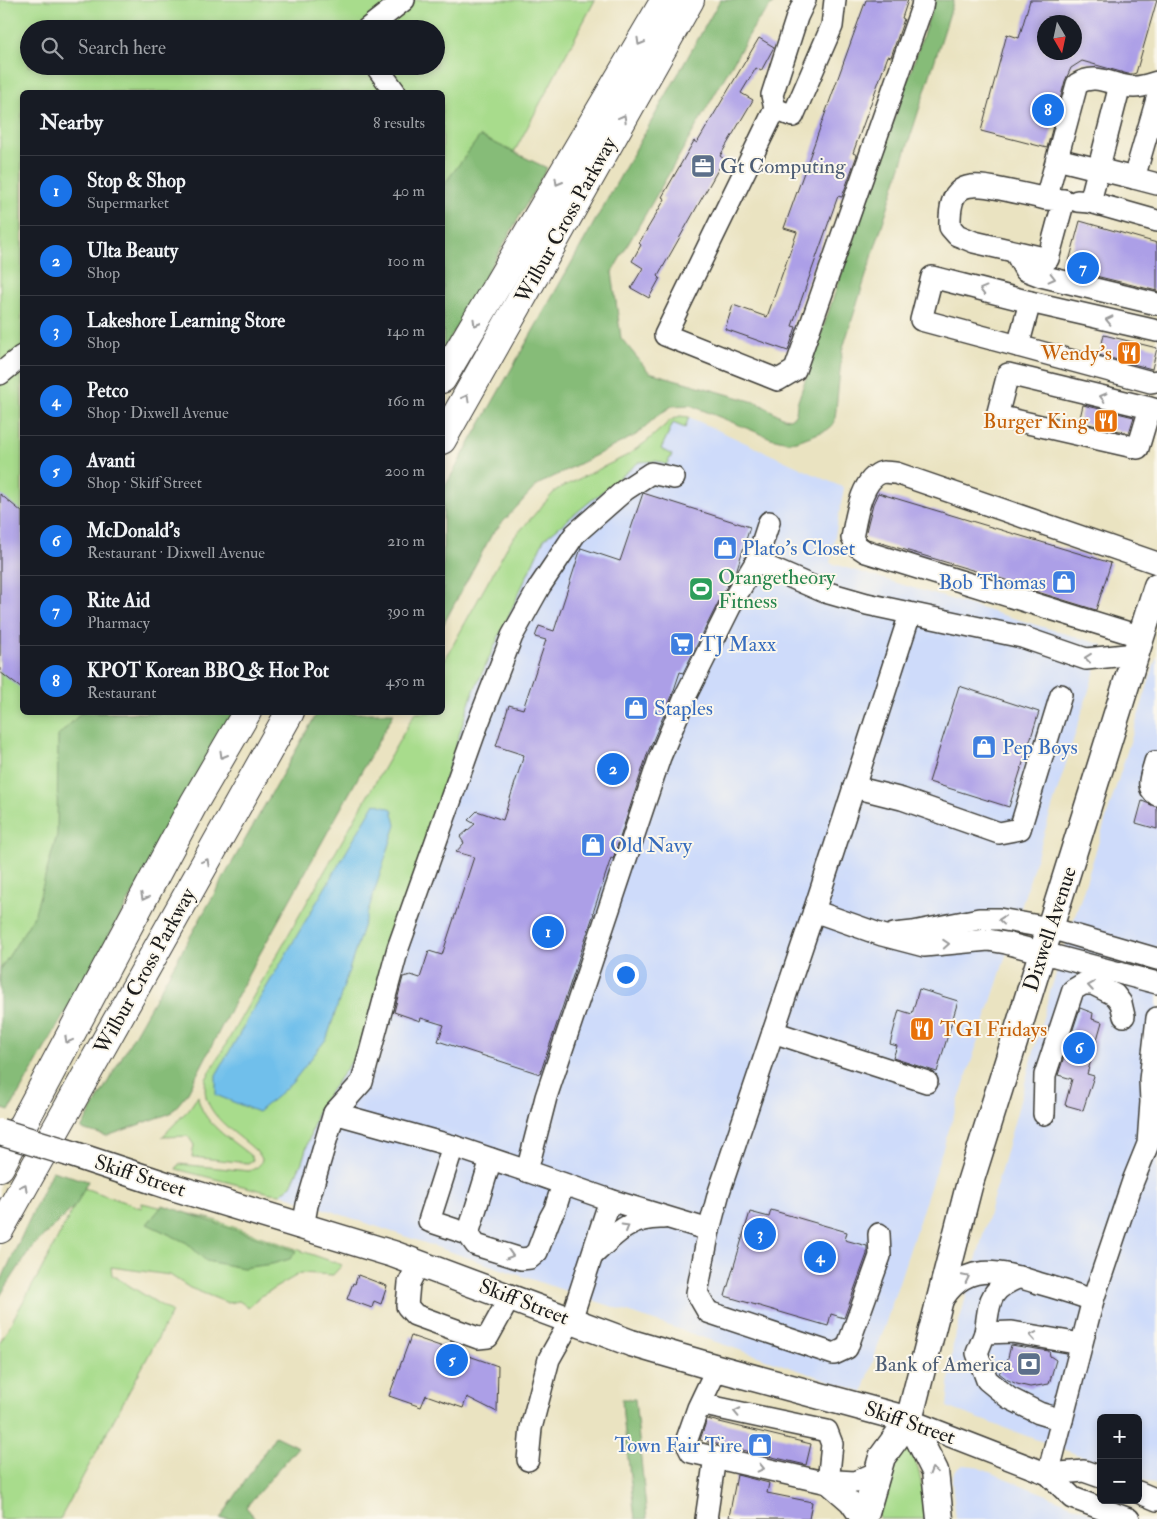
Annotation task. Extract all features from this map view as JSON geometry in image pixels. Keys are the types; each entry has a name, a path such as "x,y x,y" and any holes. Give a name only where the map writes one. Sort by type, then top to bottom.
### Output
{"highway":[{"name":"Wilbur Cross Parkway","path":"445,374 664,0"},
{"name":"Wilbur Cross Parkway","path":"445,435 690,0"},
{"name":"Wilbur Cross Parkway","path":"0,1167 194,803 245,715"},
{"name":"Wilbur Cross Parkway","path":"0,1229 288,715"}],"main road":[{"name":"Dixwell Avenue","path":"863,1519 882,1457 909,1420 969,1186 1155,597"},
{"name":"Skiff Street","path":"0,1131 419,1263 631,1343 909,1420"},
{"path":"909,1420 935,1471 940,1519"}],"street":[{"path":"378,20 404,0"},
{"path":"805,0 797,17 772,95 775,109 665,334 778,380 795,370 923,0"},
{"path":"775,109 793,116 832,26 835,0"},
{"path":"383,75 394,90"},
{"path":"1134,178 1153,126 1155,91 1092,78 1084,80 1077,84 1057,159 1055,200 1048,259 974,242 957,235 950,227 952,202 959,191 967,186 980,185 1055,200 1090,202 1157,221"},
{"path":"1090,202 1120,85"},
{"path":"1057,159 1157,184"},
{"path":"1015,252 1025,270 1041,276 1157,304"},
{"path":"1157,331 932,277 921,320 1151,382 1157,381"},
{"path":"1018,346 1030,302"},
{"path":"0,374 20,358"},
{"path":"1008,374 1154,409 1138,448 997,416 1008,374"},
{"path":"1139,646 866,552 857,546 852,538 854,528 866,485 873,478 884,472 896,473 1157,563"},
{"path":"303,1227 307,1205 334,1114 362,1082 398,948 477,726 512,636 540,586 575,534 625,490 650,473 674,478"},
{"path":"527,1171 552,1080 660,757 687,693 735,597 756,562 769,522"},
{"path":"756,562 826,592 866,604 1022,637 1086,659 1139,646"},
{"path":"879,1234 880,1256 846,1348 834,1354 708,1312 697,1293 709,1230 719,1192 814,911 910,614"},
{"path":"854,787 902,799 999,833 1020,829 1061,695"},
{"path":"1155,762 1149,786 1151,791 1157,795"},
{"path":"814,911 882,935 913,932 979,919 1000,919 1046,940 1157,983"},
{"path":"1046,940 1157,959"},
{"path":"1044,1114 1045,1075 1073,990 1083,984 1093,984 1116,995 1121,1003 1124,1016"},
{"path":"1048,1474 1093,1300 1133,1181 1148,1144 1151,1102 1150,1080 1157,1018"},
{"path":"773,1032 927,1082"},
{"path":"334,1114 453,1146 610,1200 709,1230"},
{"path":"453,1146 429,1221 468,1234 476,1245 521,1259 530,1258 537,1252 563,1184"},
{"path":"468,1234 491,1159"},
{"path":"528,1460 531,1428 549,1359 571,1320 610,1200"},
{"path":"591,1257 625,1226 645,1219 670,1218"},
{"path":"419,1263 409,1283 406,1306 415,1315 478,1338 488,1337 510,1297"},
{"path":"935,1313 950,1288 967,1276 989,1272 1001,1272 1020,1277 1093,1300"},
{"path":"1020,1277 1003,1283 992,1297 985,1332 977,1353 987,1380 1009,1398 1062,1420"},
{"path":"985,1332 1012,1332 1082,1344"},
{"path":"717,1368 698,1408 686,1442 691,1452 828,1483 837,1481 855,1482 878,1472"},
{"path":"698,1408 709,1406 827,1431 832,1444 828,1483"},
{"name":"Skiff Street","path":"909,1420 1048,1474 1073,1498 1129,1519"},
{"path":"707,1519 715,1457"},
{"name":"Skiff Street","path":"1048,1474 1084,1470 1097,1475"},
{"path":"828,1483 850,1502 863,1519"},
{"path":"1142,1494 1157,1500"}],"shaded area":[{"path":"689,417 844,488 830,563 1103,645 1003,965 863,1392 281,1194 291,1185 303,1160 319,1107 357,1054 472,695 544,539 639,462 664,426"},
{"path":"1157,656 1157,1485 1142,1479 1142,1414 1097,1414 1097,1462 947,1407 953,1344 1050,992"},
{"path":"963,1465 974,1466 1107,1519 956,1519 952,1482 953,1475"}],"green space":[{"path":"0,0 595,0 445,282 445,90 20,90 20,715 166,715 0,989"},
{"path":"720,0 776,0 756,23 612,272 621,338 649,372 758,403 784,418 790,419 796,414 797,404 935,0 954,0 842,351 835,419 832,426 827,430 797,441 788,442 771,438 690,405 672,406 657,416 636,435 537,485 492,534 445,621 445,486"},
{"path":"480,136 547,168 445,347 445,183"},
{"path":"680,416 689,417 685,428 673,423 661,449 672,455 666,465 657,461 639,462 544,539 472,695 357,1054 319,1107 302,1162 291,1185 281,1194 270,1193 176,1169 179,1164 249,1171 259,1166 262,1159 259,1154 231,1131 214,1113 208,1103 205,1092 206,1079 414,715 445,715 445,659 510,542 556,490 626,456 646,442 671,420"},
{"path":"79,715 235,715 9,1111 0,1108 0,970 34,916 57,835 58,736"},
{"path":"316,715 393,715 248,975 187,1094 171,1113 107,1136 81,1129"},
{"path":"198,1096 200,1106 211,1123 251,1156 253,1160 248,1163 192,1157 194,1145 188,1136 162,1137 189,1109"},
{"path":"52,1171 88,1181 76,1205 32,1247 0,1296 0,1283"},
{"path":"84,1188 142,1208 142,1203 211,1219 342,1265 333,1275 301,1273 261,1296 248,1307 239,1301 228,1303 190,1288 170,1275 111,1267 112,1275 172,1312 60,1519 0,1519 0,1342 39,1274"},
{"path":"163,1205 296,1251 290,1259 272,1264 243,1268 206,1261 187,1243 147,1224"},
{"path":"622,1399 635,1399 647,1519 635,1519"},
{"path":"275,1436 298,1447 246,1507 256,1519 220,1519"},
{"path":"905,1448 915,1460 921,1480 925,1519 880,1519 876,1511 896,1453"}],"water":[{"path":"375,803 392,809 396,825 327,1038 292,1083 258,1112 216,1095 216,1075"}],"building":[{"path":"866,0 908,0 902,18 904,19 891,57 888,56 853,153 857,155 842,197 838,196 792,326 796,327 788,351 725,329 733,305 767,317 797,232 784,228"},
{"path":"1030,0 1157,0 1136,73 1128,74 1082,61 1071,68 1065,81 1047,148 981,131 1007,34 1019,38"},
{"path":"759,38 774,47 761,71 756,68 741,93 753,100 720,156 724,159 658,276 660,278 649,298 631,288 643,268 632,261 641,245 639,243 665,199 662,197 694,141 697,143"},
{"path":"1080,221 1157,243 1157,291 1067,269"},
{"path":"1104,335 1157,348 1152,369 1099,355"},
{"path":"1083,405 1134,417 1129,433 1079,422"},
{"path":"643,493 750,527 736,572 724,591 683,673 680,672 648,752 540,1074 438,1041 444,1025 421,1018 420,1021 394,1012 403,977 411,975 420,978 429,951 442,955 474,857 456,852 464,843 460,837 475,824 468,820 477,811 503,820 524,755 496,746 509,705 523,709 546,640 535,637 539,626 554,631 581,548 620,561"},
{"path":"878,493 1111,563 1096,610 1018,586 1019,584 868,539 865,536 873,504"},
{"path":"0,494 20,510 20,687 0,672"},
{"path":"959,686 1039,712 1009,807 929,782"},
{"path":"1142,801 1157,807 1157,829 1136,823"},
{"name":"TGI Fridays","path":"919,989 958,1001 937,1072 893,1058 897,1046 890,1044 899,1010 912,1014"},
{"path":"1080,1008 1093,1013 1092,1019 1102,1022 1087,1074 1094,1076 1083,1110 1065,1105 1072,1079 1058,1075"},
{"path":"771,1210 847,1232 845,1240 867,1246 867,1254 844,1318 831,1314 828,1326 725,1296 750,1212 769,1217"},
{"path":"358,1275 387,1286 381,1304 374,1301 372,1308 347,1299"},
{"path":"411,1336 498,1366 497,1412 467,1397 463,1408 426,1395 421,1407 389,1396"},
{"path":"1011,1345 1049,1351 1050,1356 1056,1360 1049,1384 1030,1387 1008,1380 999,1373 1007,1362"},
{"path":"707,1419 811,1444 806,1465 700,1440"},
{"path":"737,1475 769,1483 767,1493 812,1502 809,1519 739,1519 729,1517"}],"place":[{"name":"KPOT Korean BBQ & Hot Pot","path":"1048,110"},
{"name":"Gt Computing","path":"703,166"},
{"name":"Rite Aid","path":"1083,268"},
{"name":"Wendy's","path":"1129,353"},
{"name":"Burger King","path":"1106,421"},
{"name":"Plato's Closet","path":"725,548"},
{"name":"Bob Thomas","path":"1064,582"},
{"name":"Orangetheory Fitness","path":"701,589"},
{"name":"TJ Maxx","path":"682,644"},
{"name":"Staples","path":"636,708"},
{"name":"Pep Boys","path":"984,747"},
{"name":"Ulta Beauty","path":"613,769"},
{"name":"Old Navy","path":"593,845"},
{"name":"Stop & Shop","path":"548,932"},
{"name":"TGI Fridays","path":"922,1029"},
{"name":"McDonald's","path":"1079,1048"},
{"name":"Lakeshore Learning Store","path":"760,1234"},
{"name":"Petco","path":"820,1257"},
{"name":"Avanti","path":"452,1360"},
{"name":"Bank of America","path":"1029,1364"},
{"name":"Town Fair Tire","path":"760,1445"}]}
